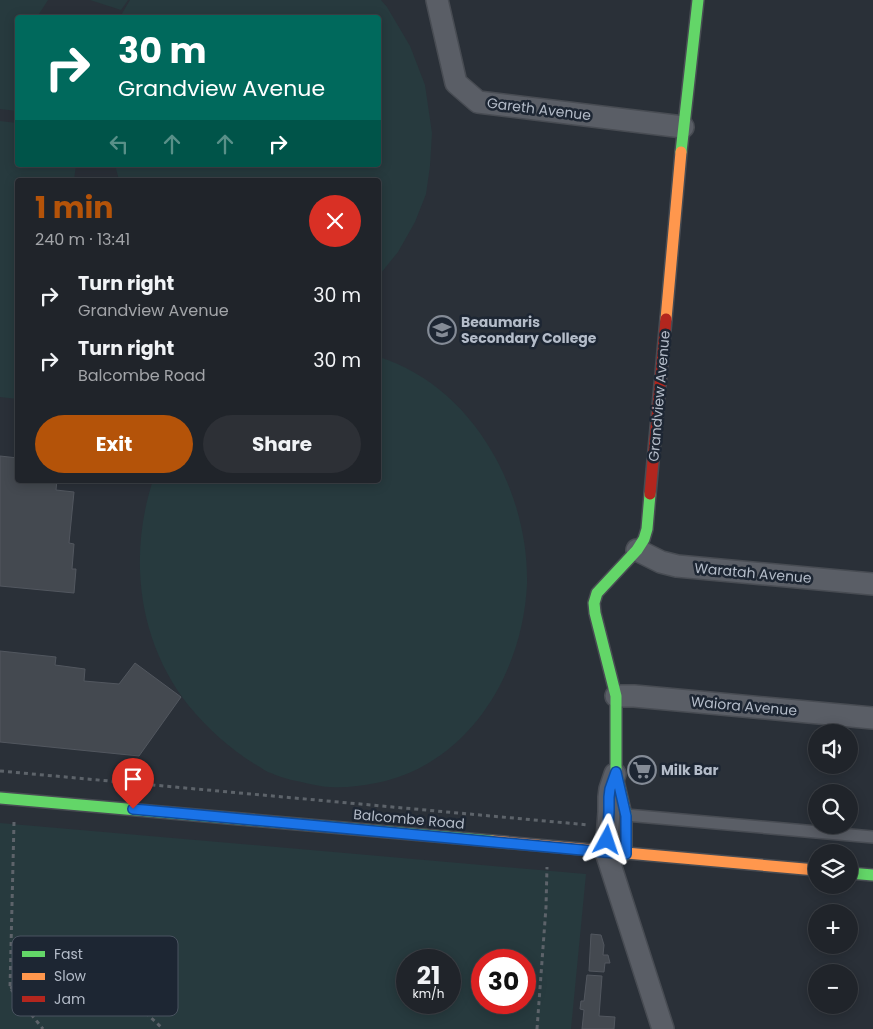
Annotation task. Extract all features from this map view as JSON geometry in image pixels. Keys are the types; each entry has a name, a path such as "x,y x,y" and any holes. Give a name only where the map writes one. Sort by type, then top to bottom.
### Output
{"street":[{"name":"Gareth Avenue","path":"437,0 456,83 478,102 683,126"},
{"name":"Grandview Avenue","path":"616,853 626,816 616,772 616,696 594,604 597,593 602,586 637,550 644,539 647,529 683,126 698,0"},
{"name":"Waratah Avenue","path":"637,550 661,562 677,566 873,584"},
{"name":"Waiora Avenue","path":"616,696 634,696 873,718"},
{"name":"Grandview Avenue","path":"616,772 609,797 609,812 616,853"},
{"name":"Balcombe Road","path":"0,798 808,869"},
{"path":"616,853 663,1029"},
{"path":"858,874 873,876"}],"lane":[{"path":"626,816 873,837"}],"path":[{"path":"12,990 10,988 14,799"},
{"path":"537,1029 546,907 547,846"},
{"path":"33,1016 43,1029"},
{"path":"150,1016 164,1029"}],"green space":[{"path":"0,0 48,0 38,15 15,15 15,111 0,109"},
{"path":"90,0 128,0 121,10"},
{"path":"130,0 381,0 410,46 425,85 432,133 426,194 415,222 398,252 381,273 381,178 118,178 116,167 381,167 381,15 121,15"},
{"path":"0,121 15,123 15,167 76,167 74,178 15,178 15,399 0,397"},
{"path":"381,358 398,364 432,384 461,409 474,424 495,457 515,502 523,534 527,584 523,617 515,650 502,681 485,710 464,736 438,757 409,773 365,785 325,787 285,778 266,771 239,753 204,723 189,706 172,681 158,655 149,627 143,598 140,568 145,509 152,483 381,483"},
{"path":"0,823 586,874 571,1029 0,1029"}],"building":[{"path":"0,456 15,458 15,483 57,483 56,490 74,492 69,543 74,544 72,569 76,569 74,593 0,586"},
{"path":"0,651 56,657 55,665 85,669 84,681 119,684 135,663 181,697 139,756 0,742"},
{"path":"591,934 601,935 604,945 603,955 608,955 610,963 605,963 604,972 589,971"},
{"path":"587,975 602,976 599,1016 615,1017 614,1029 582,1029 584,1010 580,1009 581,1001 584,1001"}],"traffic: fast":[{"path":"681,152 698,0"},
{"path":"626,854 626,815 616,772 616,696 594,603 597,593 637,550 644,539 647,529 650,494"},
{"path":"0,798 492,841"},
{"path":"858,874 873,875"}],"traffic: slow":[{"path":"666,319 681,152"},
{"path":"492,841 808,869"}],"traffic: jam":[{"path":"650,494 666,319"}],"place":[{"name":"Beaumaris Secondary College","path":"442,330"},
{"name":"Milk Bar","path":"642,770"}],"route":[{"path":"133,809 626,854 626,816 616,772 610,789 607,840"}]}
